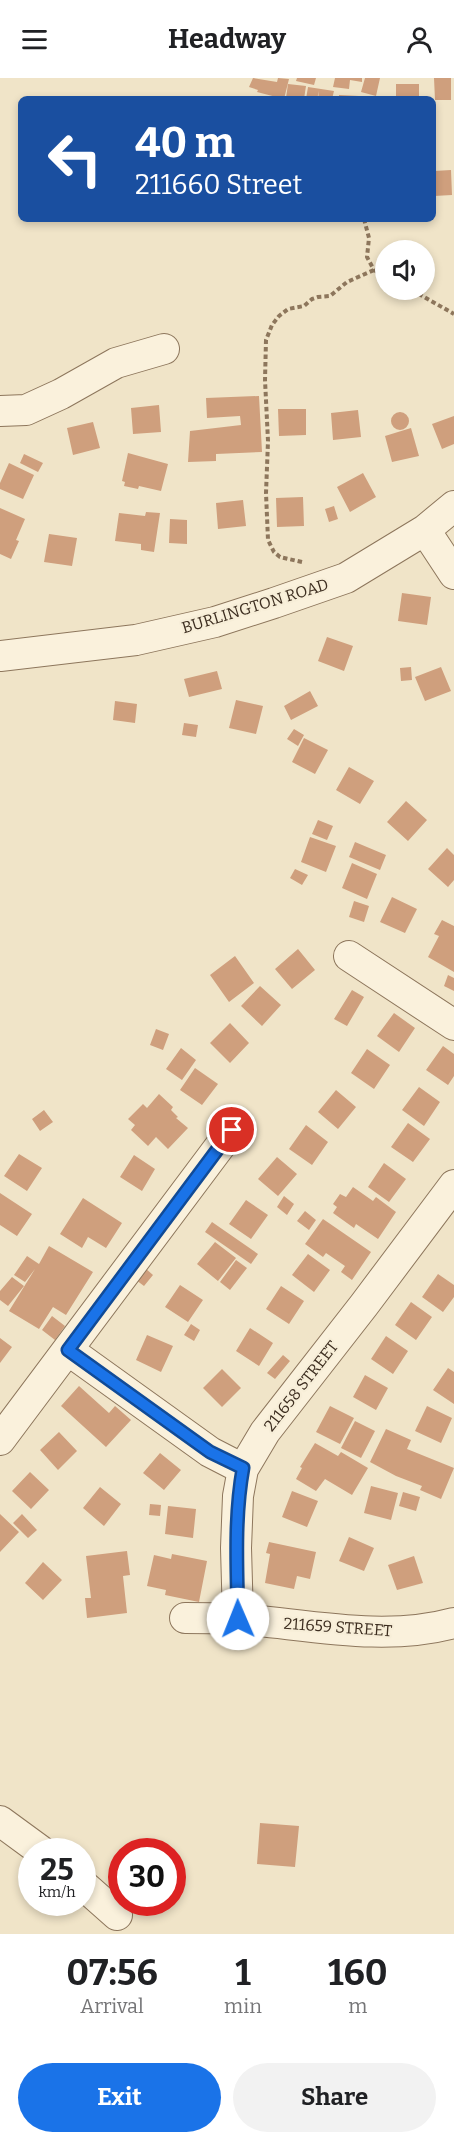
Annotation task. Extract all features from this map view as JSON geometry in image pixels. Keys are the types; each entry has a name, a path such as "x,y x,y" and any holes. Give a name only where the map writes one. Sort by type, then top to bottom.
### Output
{"street":[{"path":"0,411 26,410 61,394 116,363 164,349"},
{"name":"BURLINGTON ROAD","path":"0,657 136,640 215,622 345,578 425,530 454,506"},
{"path":"425,530 454,574"},
{"path":"349,956 454,1025"},
{"path":"0,1440 232,1130"},
{"name":"211658 STREET","path":"238,1619 236,1548 238,1496 243,1468 265,1432 454,1185"},
{"path":"68,1350 210,1452 243,1468"},
{"name":"211659 STREET","path":"185,1618 238,1619 386,1632 433,1629 454,1623"},
{"path":"0,1821 23,1838"},
{"path":"96,1896 108,1907"}],"path":[{"path":"308,562 280,557 274,552 268,540 266,340 272,325 288,309 304,306 318,297 330,296 347,282 374,270 367,257 369,238 365,222"},
{"path":"430,300 454,314"}],"building":[{"path":"253,78 277,82 278,78 289,79 285,96 272,96 249,87"},
{"path":"297,78 316,78 314,85 296,81"},
{"path":"335,78 362,78 362,82 350,80 349,89 333,87"},
{"path":"365,78 380,78 376,96 361,92"},
{"path":"434,78 451,78 451,100 436,100"},
{"path":"288,84 306,86 304,96 286,96"},
{"path":"396,84 419,84 419,96 396,96"},
{"path":"308,87 334,91 333,96 318,96 319,91 318,96 306,96"},
{"path":"451,170 452,195 436,196 436,171"},
{"path":"259,396 262,452 216,454 216,461 188,462 190,431 241,425 240,416 207,418 206,398"},
{"path":"159,405 161,432 133,434 131,408"},
{"path":"278,409 306,409 306,435 279,436"},
{"path":"358,410 361,437 333,440 331,413"},
{"path":"400,412 406,415 409,421 406,427 400,430 394,427 391,421 394,415"},
{"path":"454,416 454,444 442,449 432,424"},
{"path":"93,422 100,448 73,455 67,428"},
{"path":"411,428 419,456 392,462 385,436"},
{"path":"128,453 168,464 161,491 139,486 138,489 124,486 125,482 122,481"},
{"path":"24,454 43,463 38,472 20,463"},
{"path":"9,463 34,475 23,499 0,489 0,483"},
{"path":"363,473 376,497 350,512 337,487"},
{"path":"303,497 304,526 277,527 276,498"},
{"path":"243,500 246,526 218,529 216,503"},
{"path":"334,506 338,519 329,522 325,509"},
{"path":"0,508 25,519 11,559 0,554"},
{"path":"146,512 160,513 154,552 141,550 141,544 115,541 119,513 145,516"},
{"path":"170,519 187,520 187,544 169,543"},
{"path":"49,534 77,538 72,566 44,562"},
{"path":"402,593 431,597 427,625 398,621"},
{"path":"327,637 353,646 344,671 318,661"},
{"path":"411,667 412,680 401,681 400,668"},
{"path":"441,667 451,691 425,701 415,677"},
{"path":"217,671 222,689 189,697 184,679"},
{"path":"310,691 318,706 291,720 284,706"},
{"path":"236,700 263,706 256,734 229,728"},
{"path":"115,701 137,704 135,723 113,720"},
{"path":"184,723 198,725 196,737 182,735"},
{"path":"294,729 304,735 298,746 287,739"},
{"path":"304,738 328,750 315,774 292,762"},
{"path":"349,767 374,781 360,804 336,790"},
{"path":"406,801 427,820 408,841 387,822"},
{"path":"318,820 333,826 327,840 312,834"},
{"path":"310,837 336,846 326,872 301,862"},
{"path":"355,842 386,855 380,870 349,857"},
{"path":"447,848 454,855 454,880 448,887 428,869"},
{"path":"352,863 377,874 367,899 342,888"},
{"path":"295,869 308,875 302,885 290,878"},
{"path":"392,897 417,909 405,933 380,922"},
{"path":"354,901 369,906 364,922 349,917"},
{"path":"442,920 454,926 454,972 428,957 439,936 434,934"},
{"path":"298,949 315,970 292,989 275,969"},
{"path":"235,956 254,983 229,1002 210,975"},
{"path":"448,975 454,978 454,991 444,986"},
{"path":"260,986 281,1005 262,1026 241,1006"},
{"path":"352,990 364,997 347,1026 334,1019"},
{"path":"394,1013 415,1028 399,1052 377,1036"},
{"path":"230,1023 249,1043 230,1063 210,1043"},
{"path":"156,1029 169,1034 163,1050 150,1045"},
{"path":"443,1046 454,1054 454,1076 448,1085 426,1070"},
{"path":"181,1048 196,1060 182,1080 166,1069"},
{"path":"367,1049 390,1065 374,1089 351,1073"},
{"path":"195,1068 218,1084 202,1105 180,1090"},
{"path":"419,1087 440,1102 424,1126 402,1110"},
{"path":"336,1090 356,1107 338,1129 318,1112"},
{"path":"159,1094 173,1107 171,1110 178,1117 176,1118 188,1128 168,1149 156,1137 148,1146 131,1130 135,1125 128,1119 143,1104 147,1108"},
{"path":"44,1110 53,1122 40,1131 32,1119"},
{"path":"408,1123 430,1139 413,1162 391,1147"},
{"path":"306,1125 328,1142 312,1165 289,1149"},
{"path":"19,1154 42,1168 27,1191 4,1176"},
{"path":"134,1155 155,1169 142,1191 120,1177"},
{"path":"277,1157 297,1174 278,1196 258,1179"},
{"path":"384,1163 406,1179 389,1202 368,1187"},
{"path":"353,1187 373,1201 376,1197 396,1212 378,1239 356,1224 354,1228 333,1213 337,1207 333,1204 340,1194 346,1197"},
{"path":"0,1193 32,1214 17,1236 0,1225"},
{"path":"284,1196 294,1204 287,1215 277,1207"},
{"path":"83,1198 122,1223 106,1248 88,1237 82,1248 60,1234"},
{"path":"246,1200 268,1215 251,1239 229,1224"},
{"path":"305,1211 316,1220 309,1230 297,1221"},
{"path":"323,1219 371,1252 352,1280 341,1272 345,1266 326,1253 323,1257 305,1244"},
{"path":"212,1222 258,1254 251,1264 205,1232"},
{"path":"215,1242 236,1258 218,1281 197,1264"},
{"path":"49,1246 93,1272 66,1315 53,1307 39,1329 9,1311 35,1269 25,1282 14,1275 27,1256 39,1264"},
{"path":"308,1254 330,1270 314,1292 292,1275"},
{"path":"236,1260 247,1268 230,1290 220,1282"},
{"path":"145,1268 153,1275 144,1286 136,1280"},
{"path":"438,1274 454,1285 454,1297 443,1312 422,1297"},
{"path":"12,1277 24,1286 8,1306 0,1300 0,1291"},
{"path":"180,1285 203,1300 188,1322 165,1307"},
{"path":"281,1286 304,1301 289,1324 266,1309"},
{"path":"411,1302 432,1317 416,1340 395,1325"},
{"path":"52,1316 65,1326 55,1340 42,1330"},
{"path":"191,1324 200,1330 194,1341 184,1335"},
{"path":"250,1328 273,1343 259,1366 236,1351"},
{"path":"147,1335 173,1346 161,1372 136,1360"},
{"path":"386,1336 408,1351 393,1374 371,1359"},
{"path":"0,1338 12,1347 0,1363"},
{"path":"283,1355 290,1361 275,1379 267,1373"},
{"path":"448,1368 454,1372 454,1404 433,1390"},
{"path":"222,1369 241,1388 222,1407 203,1388"},
{"path":"365,1375 388,1388 376,1410 353,1397"},
{"path":"79,1386 109,1413 115,1406 131,1420 106,1447 61,1406"},
{"path":"330,1406 354,1418 340,1444 316,1432"},
{"path":"427,1406 452,1418 441,1443 415,1431"},
{"path":"355,1421 375,1431 361,1458 341,1448"},
{"path":"386,1429 411,1440 407,1449 454,1468 441,1499 420,1490 422,1486 396,1476 370,1462"},
{"path":"59,1432 77,1451 58,1470 40,1450"},
{"path":"315,1443 338,1456 341,1452 368,1468 352,1495 325,1479 316,1491 296,1479 302,1468 300,1467"},
{"path":"160,1453 181,1470 164,1490 143,1473"},
{"path":"30,1472 49,1490 31,1509 12,1491"},
{"path":"371,1486 398,1493 391,1520 364,1513"},
{"path":"100,1487 121,1504 104,1526 83,1508"},
{"path":"292,1491 318,1501 307,1527 282,1517"},
{"path":"403,1492 420,1497 416,1511 399,1506"},
{"path":"150,1504 161,1505 160,1516 149,1515"},
{"path":"168,1506 196,1509 193,1538 165,1534"},
{"path":"0,1514 19,1532 0,1552"},
{"path":"22,1514 37,1530 28,1538 13,1523"},
{"path":"349,1537 374,1548 364,1571 339,1561"},
{"path":"269,1542 316,1552 310,1579 297,1576 294,1589 265,1583 270,1554 266,1553"},
{"path":"127,1551 130,1575 123,1576 127,1613 87,1618 85,1598 91,1598 86,1556"},
{"path":"172,1554 207,1561 199,1602 165,1595 166,1590 147,1586 154,1555 171,1559"},
{"path":"414,1556 423,1583 397,1590 388,1565"},
{"path":"43,1562 62,1580 43,1600 25,1583"},
{"path":"260,1823 299,1826 295,1867 257,1864"}],"route":[{"path":"232,1130 68,1350 210,1452 243,1468 238,1496 236,1548 238,1619"}]}
